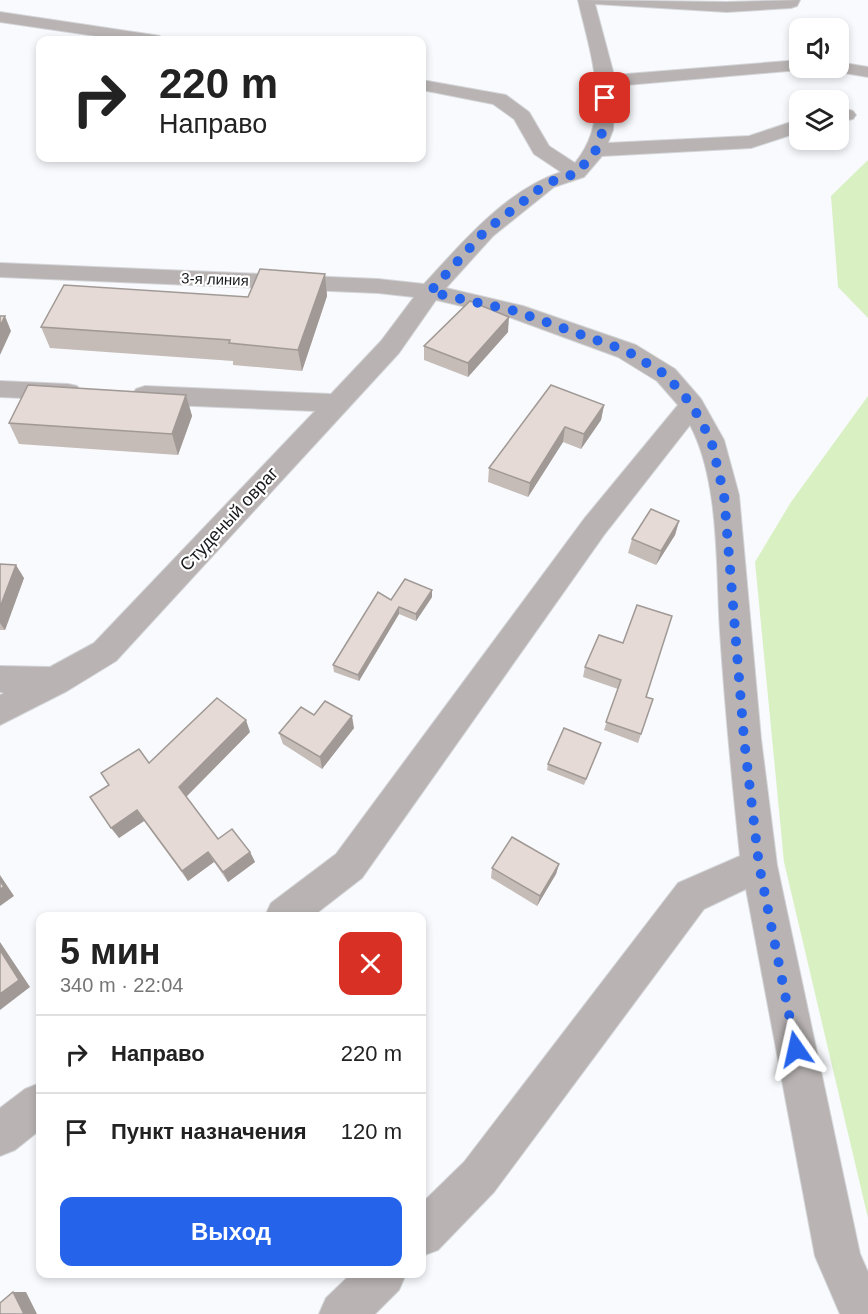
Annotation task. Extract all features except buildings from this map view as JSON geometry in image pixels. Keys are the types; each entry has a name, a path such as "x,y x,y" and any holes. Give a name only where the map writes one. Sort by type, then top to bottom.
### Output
{"street":[{"path":"426,86 499,99 522,116 541,150 577,173 596,150 603,130 606,81 586,0"},
{"path":"598,0 727,7 791,3 792,0"},
{"path":"0,17 127,36"},
{"path":"606,81 789,66"},
{"path":"849,69 868,72"},
{"path":"596,150 751,142 789,129"},
{"name":"Студеный овраг","path":"0,711 105,652 390,347 430,292 485,231 547,183 577,173"},
{"name":"3-я линия","path":"0,270 378,286 430,292 515,311 627,351 666,375 692,405 711,440 724,495 744,739 759,865 838,1256 863,1314"},
{"path":"0,389 336,404"},
{"path":"289,912 349,866 594,527 692,405"},
{"path":"0,679 56,681"},
{"path":"426,1230 479,1177 691,896 759,865"},
{"path":"0,1135 36,1107"},
{"path":"342,1314 379,1278"}],"green space":[{"path":"868,160 868,318 838,287 831,196"},
{"path":"868,396 868,1218 784,862 755,562 791,502"}],"route":[{"path":"605,98 603,130 596,150 577,173 547,183 485,231 430,292 515,311 627,351 666,375 692,405 711,440 724,495 744,739 759,865 796,1049"}]}
